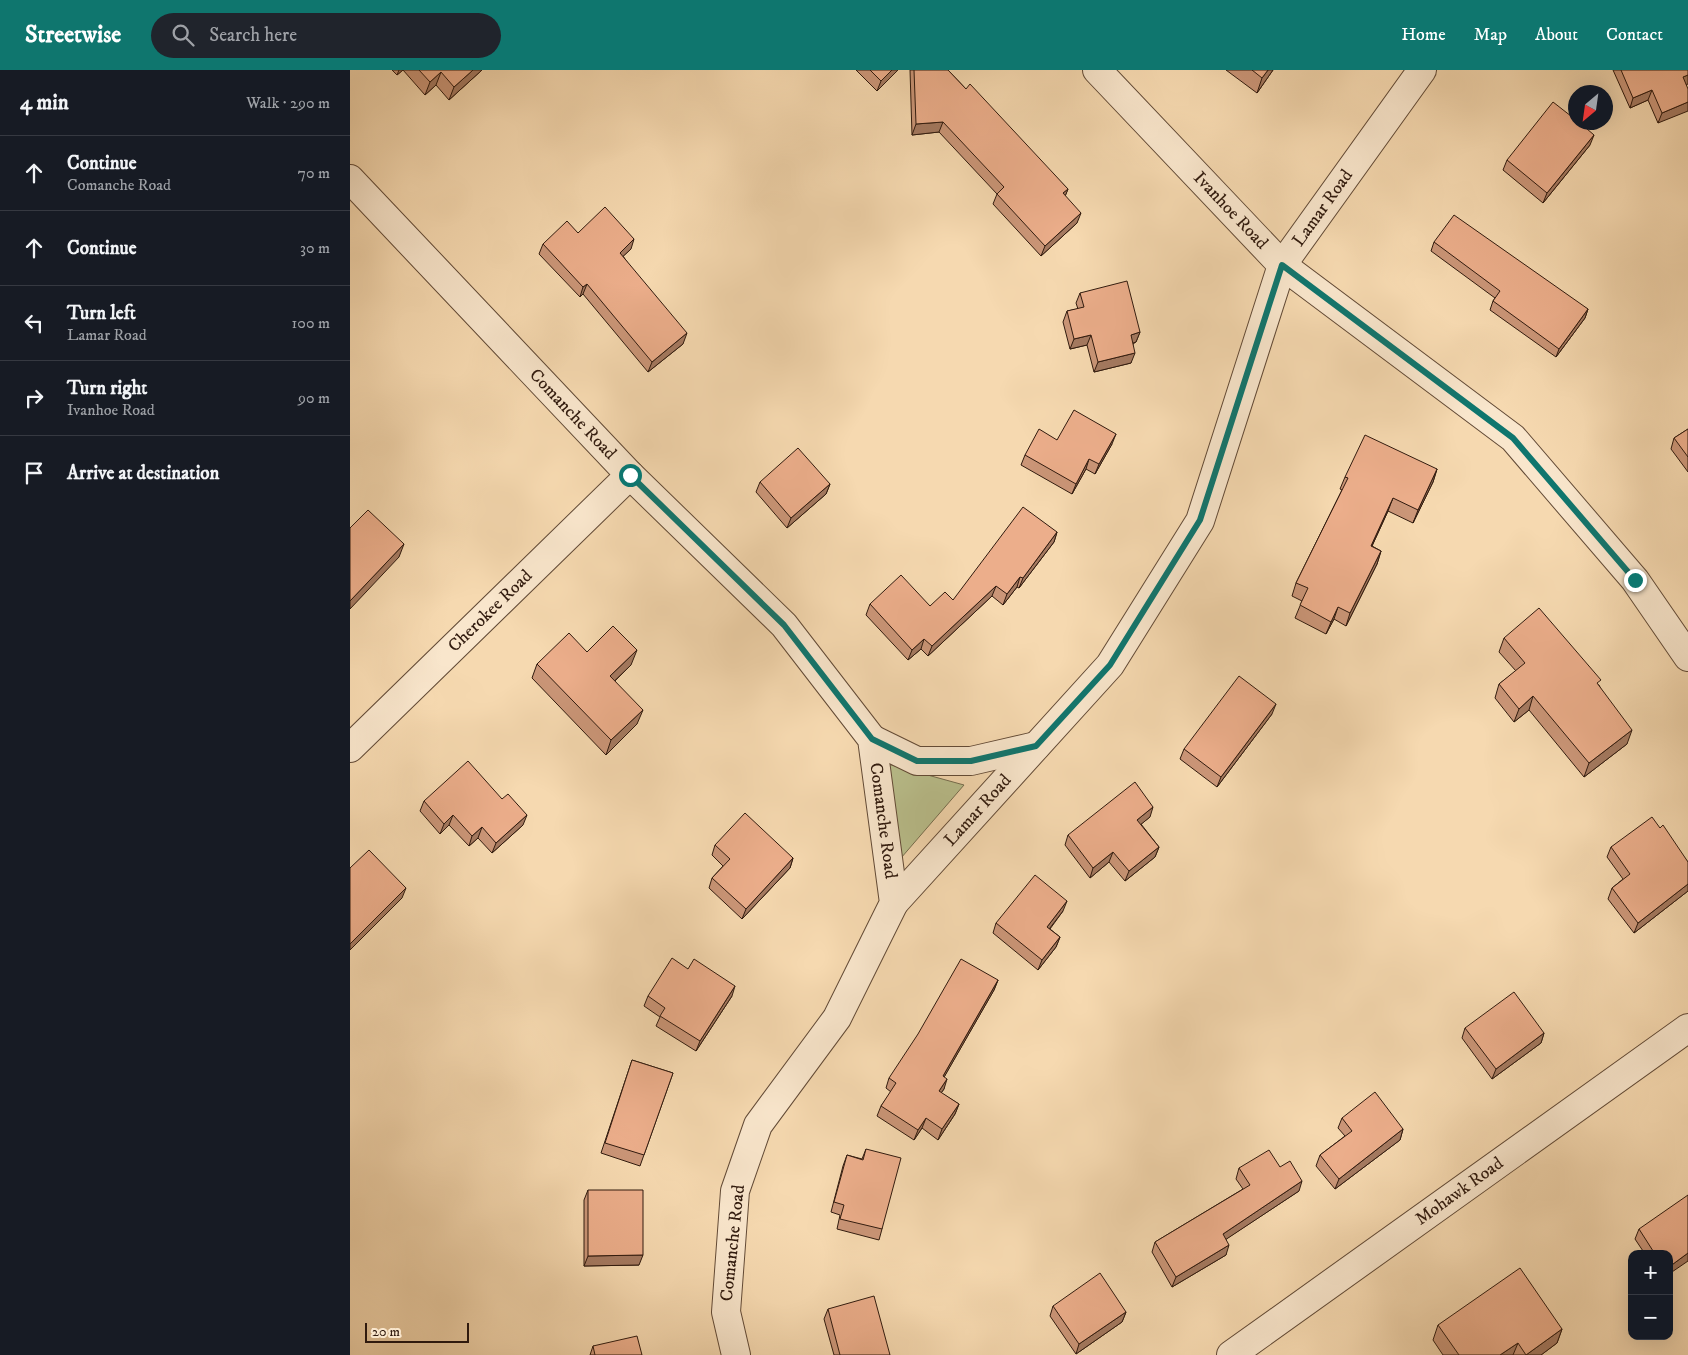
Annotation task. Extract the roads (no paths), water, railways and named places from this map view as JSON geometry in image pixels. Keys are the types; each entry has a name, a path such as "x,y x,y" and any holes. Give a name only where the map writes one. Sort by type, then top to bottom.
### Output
{"street":[{"name":"Ivanhoe Road","path":"1097,70 1282,265 1513,438 1635,580 1688,657"},
{"name":"Lamar Road","path":"894,903 1110,665 1200,520 1282,265 1422,70"},
{"name":"Comanche Road","path":"350,179 630,475 784,625 872,739 894,903 837,1018 758,1124 735,1191 726,1312 736,1355"},
{"name":"Cherokee Road","path":"350,748 630,475"},
{"path":"872,739 917,761 971,761 1036,746"},
{"name":"Mohawk Road","path":"1231,1355 1688,1028"}]}
